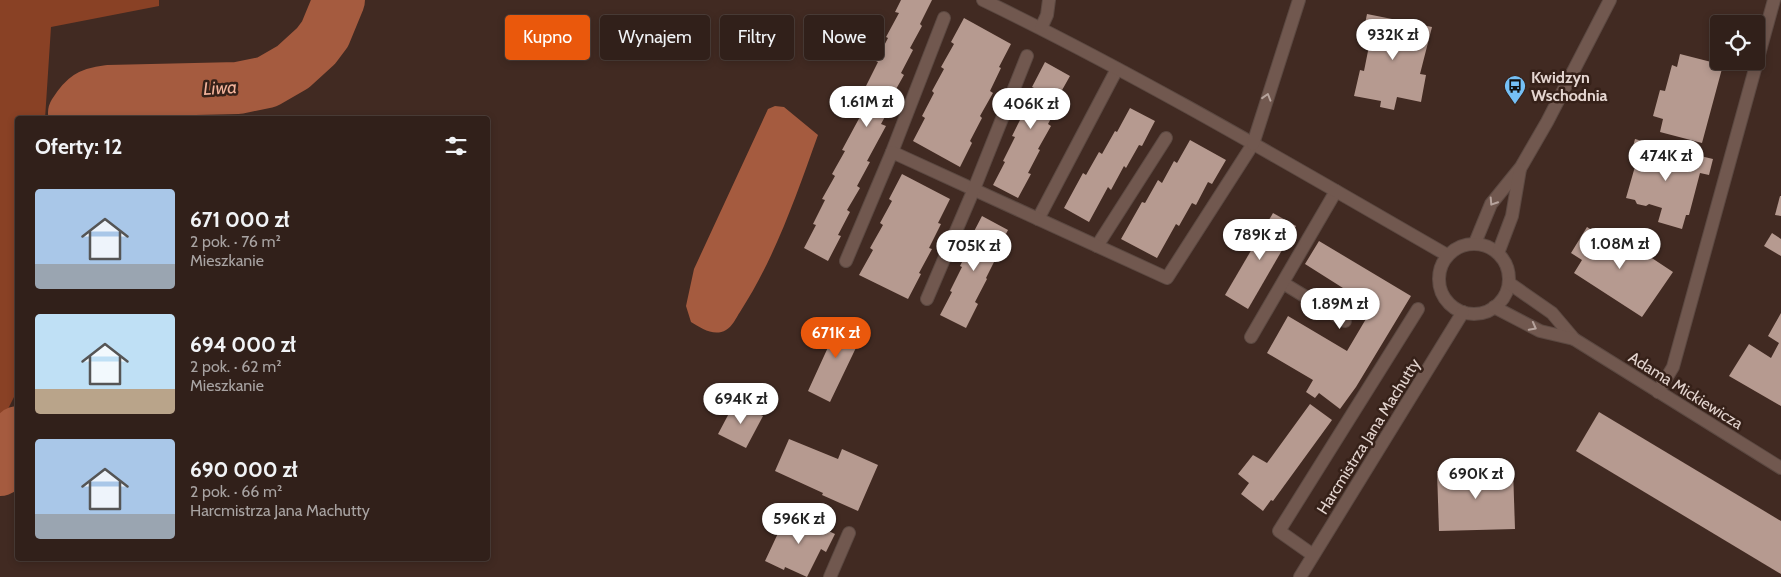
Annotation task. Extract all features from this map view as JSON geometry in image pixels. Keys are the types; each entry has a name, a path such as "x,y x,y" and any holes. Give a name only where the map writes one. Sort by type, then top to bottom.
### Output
{"street":[{"path":"983,0 1041,28 1117,69 1447,255"},
{"path":"1041,28 1047,15 1049,0"},
{"path":"892,152 1167,278 1253,144 1299,0"},
{"path":"1475,243 1491,204 1521,167 1547,122 1610,0"},
{"path":"1658,392 1673,367 1774,0"},
{"path":"846,261 892,152 944,18"},
{"path":"927,299 974,189 1027,56"},
{"path":"1038,219 1117,69"},
{"path":"1097,246 1166,138"},
{"path":"1498,253 1512,216 1521,167"},
{"path":"1251,337 1336,191"},
{"path":"1475,243 1488,246 1498,253 1507,267 1509,283 1504,296 1494,307 1485,312 1474,314 1463,312 1448,303 1440,288 1439,270 1447,255 1460,246 1475,243"},
{"path":"1283,283 1345,321"},
{"name":"Adama Mickiewicza","path":"1509,283 1552,313 1574,339 1781,468"},
{"name":"Adama Mickiewicza","path":"1494,307 1540,331 1574,339"},
{"path":"1313,555 1279,531 1418,309"},
{"name":"Harcmistrza Jana Machutty","path":"1300,577 1463,312"},
{"path":"830,577 849,533"}],"shaded area":[{"path":"0,0 159,0 159,6 51,27 45,116 15,116 15,395 0,425"},
{"path":"775,106 784,107 818,135 784,226 764,270 728,329 717,333 708,331 691,322 686,306 694,269 768,109"}],"building":[{"path":"901,0 932,0 920,24 922,26 910,48 913,50 901,73 904,75 891,98 894,100 881,124 886,126 867,161 870,162 857,186 860,188 847,210 850,212 838,235 841,236 828,261 804,248 816,225 813,224 825,200 822,199 835,176 832,174 845,151 842,150 862,113 857,111 870,88 866,86 878,62 876,61 884,60 884,46 888,38 886,37 899,13 895,12"},
{"path":"1367,14 1432,27 1420,74 1426,75 1421,102 1397,97 1394,110 1380,107 1381,101 1354,96 1360,70 1364,71 1369,46 1361,44"},
{"path":"964,18 1011,44 999,67 1001,68 990,91 993,93 980,116 982,118 970,141 972,143 960,167 913,141 925,118 922,116 934,93 932,91 944,69 941,67 954,44 951,42"},
{"path":"1680,54 1710,62 1710,70 1722,70 1702,143 1660,132 1663,119 1653,116 1660,90 1665,91 1672,65 1677,67"},
{"path":"1045,62 1070,76 1057,99 1060,101 1048,124 1051,126 1038,149 1040,150 1028,173 1031,174 1018,198 993,185 1015,137 1012,136 1034,88 1032,87"},
{"path":"1130,108 1155,121 1142,146 1139,145 1126,168 1124,166 1111,190 1108,187 1089,222 1064,208 1083,173 1086,175 1099,152 1102,154"},
{"path":"1635,139 1649,143 1652,149 1686,157 1692,154 1713,159 1709,175 1700,173 1689,215 1686,215 1682,229 1658,222 1662,208 1649,204 1646,206 1637,204 1635,200 1626,198 1638,156 1631,154"},
{"path":"1190,140 1226,160 1212,184 1208,182 1196,205 1192,203 1179,226 1176,224 1157,258 1121,239 1142,202 1145,203 1158,180 1162,183 1174,161 1177,163"},
{"path":"902,174 950,199 938,223 941,224 929,248 932,249 908,299 859,275 873,250 870,248 883,225 880,223 892,201 889,199"},
{"path":"1781,196 1781,216 1775,215"},
{"path":"1273,213 1296,226 1248,309 1225,295"},
{"path":"982,216 1008,230 975,302 978,304 966,328 940,315 952,292 950,291 962,267 960,266 972,242 969,241"},
{"path":"1587,227 1606,239 1611,231 1673,272 1642,317 1574,273 1582,260 1571,253"},
{"path":"1772,233 1781,239 1781,256 1764,246"},
{"path":"1319,241 1411,296 1356,387 1340,409 1319,393 1315,398 1306,392 1313,380 1267,353 1288,316 1347,351 1373,307 1305,264"},
{"path":"1781,313 1781,406 1729,376 1749,344 1771,358 1779,343 1768,336"},
{"path":"836,317 864,331 830,402 808,391 835,332 830,330"},
{"path":"735,402 763,416 746,448 718,434"},
{"path":"1310,404 1332,420 1273,501 1271,500 1263,511 1241,494 1249,483 1238,474 1253,455 1267,463"},
{"path":"1599,412 1781,521 1781,574 1576,451"},
{"path":"789,439 838,459 842,449 878,465 858,511 775,471"},
{"path":"1513,469 1515,529 1439,531 1437,471"},
{"path":"788,512 835,534 826,552 821,549 807,577 785,567 784,570 765,561"}],"waterway":[{"name":"Liwa","path":"74,116 74,113 84,100 102,92 238,88 267,82 293,67 316,46 325,34 339,0"},
{"name":"Liwa","path":"0,470 15,438"}],"place":[{"name":"Kwidzyn Wschodnia","path":"1515,105"}]}
